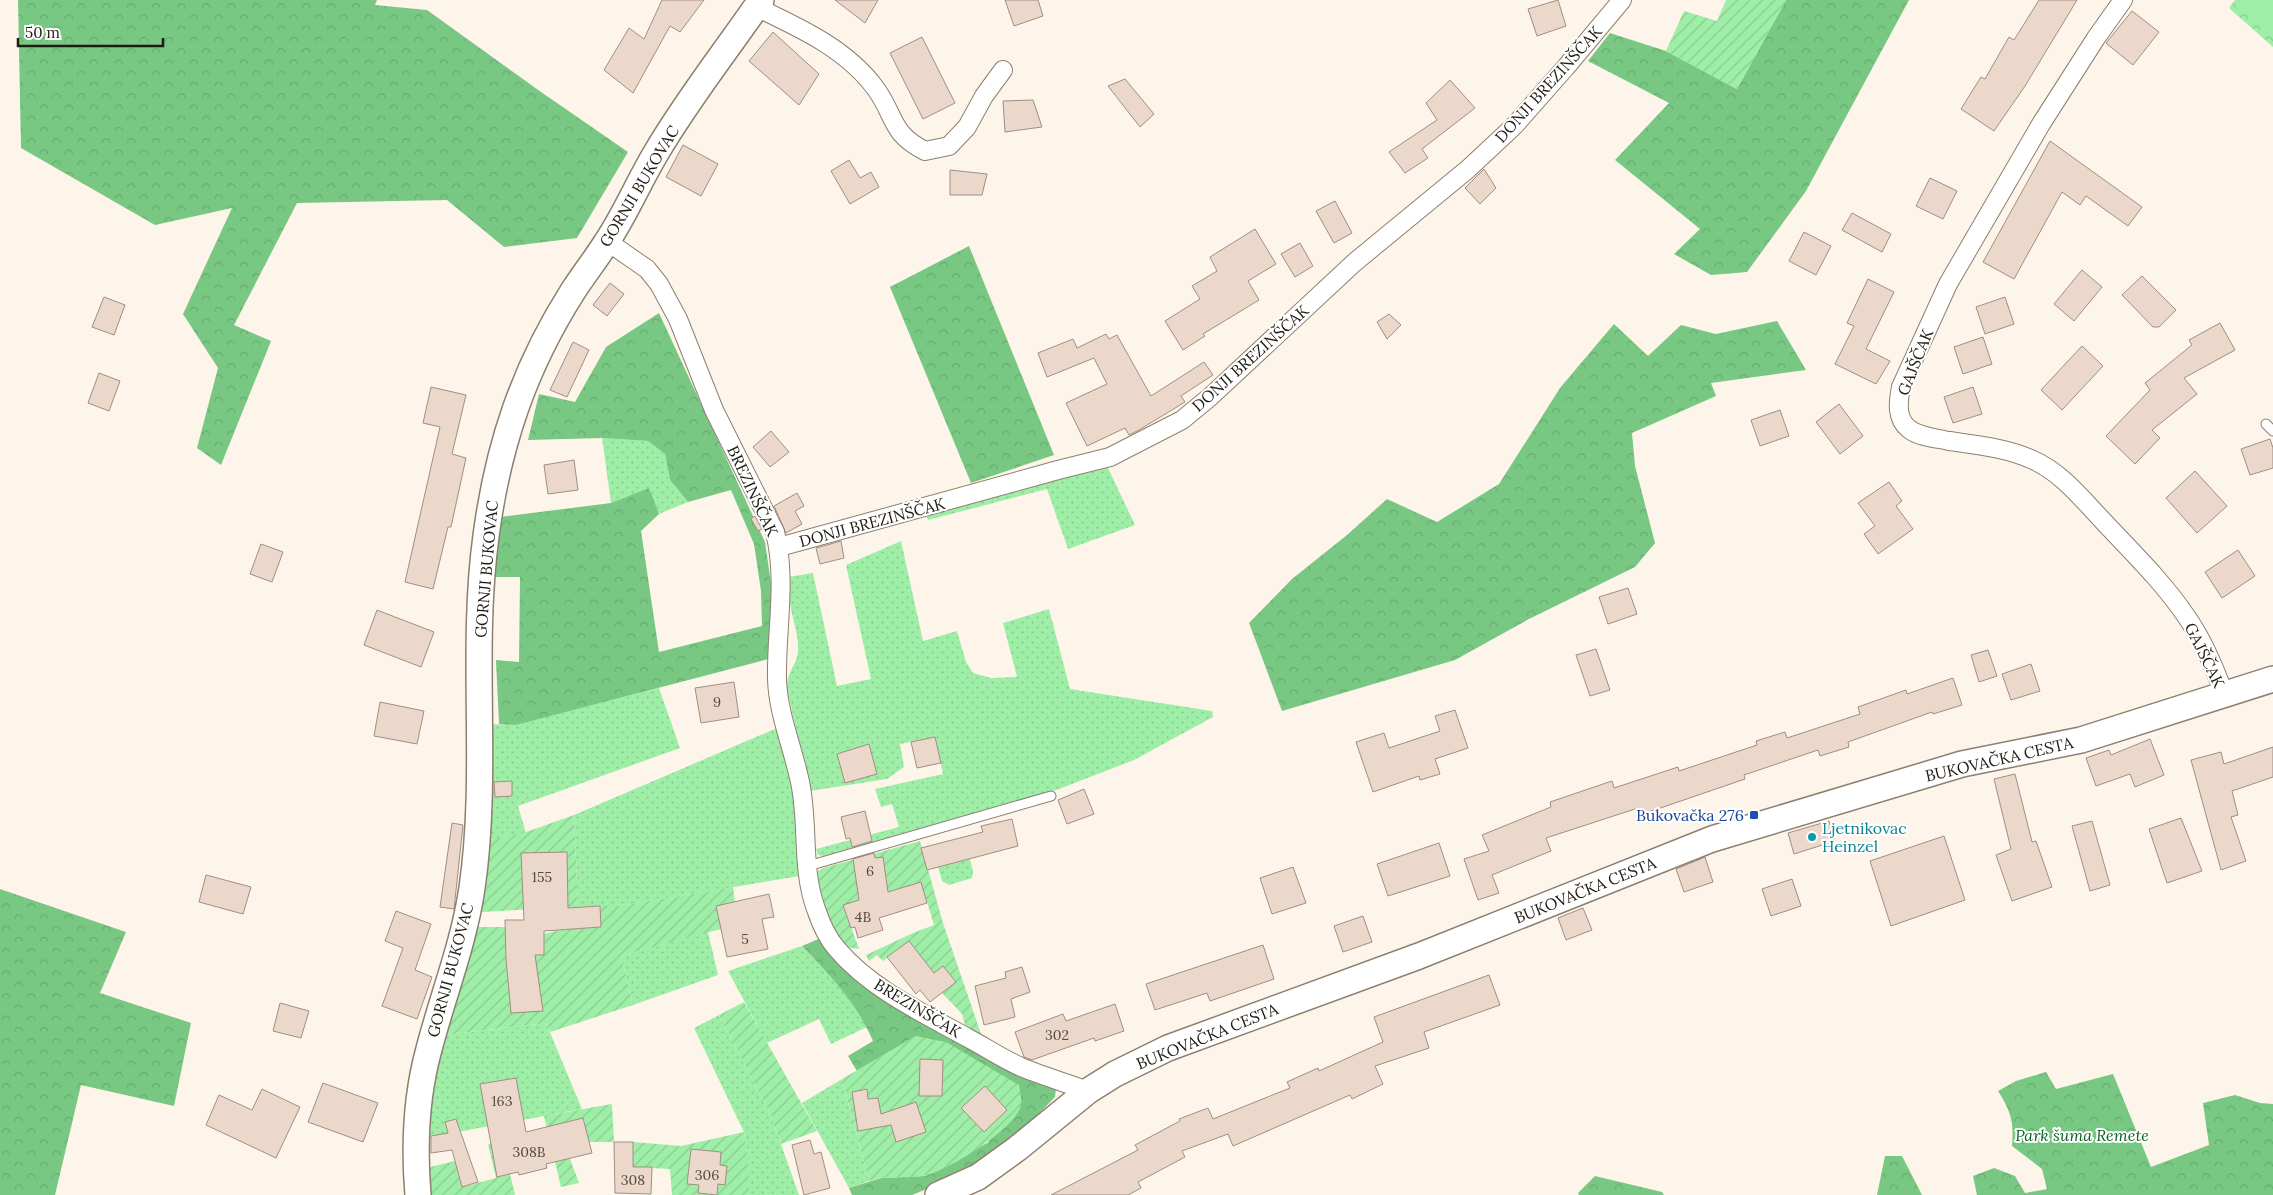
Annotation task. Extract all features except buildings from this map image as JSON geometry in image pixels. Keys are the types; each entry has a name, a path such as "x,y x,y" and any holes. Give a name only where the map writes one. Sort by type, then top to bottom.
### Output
{"main road":[{"name":"GORNJI BUKOVAC","path":"418,1195 416,1168 417,1139 423,1075 428,1049 464,930 477,845 480,802 479,611 485,545 494,486 508,429 524,383 546,337 574,290 608,242 657,151 758,4"},
{"name":"BUKOVAČKA CESTA","path":"938,1195 978,1176 1018,1148 1088,1091 1115,1074 1168,1048 1420,956 1712,839 1962,764 2081,740 2273,678"}],"street":[{"name":"DONJI BREZINŠČAK","path":"779,547 1058,470 1110,458 1182,420 1210,397 1355,262 1468,169 1514,126 1622,0"},
{"name":"GAJŠČAK","path":"2123,0 2096,38 2041,124 1948,284 1901,387 1899,413 1902,421 1910,430 1929,437 2016,453 2033,460 2059,476 2145,566 2186,615 2206,649 2224,694"},
{"name":"GORNJI BUKOVAC","path":"758,4 809,32 848,59 876,90 897,129 909,143 925,152 949,146 966,127 984,96 1003,70"},
{"name":"BREZINŠČAK","path":"608,242 647,269 659,284 678,319 714,410 775,532 779,547 782,576 777,679 778,696 800,782 809,880 822,927 835,947 868,978 919,1010 1020,1066 1088,1091"}],"lane":[{"path":"808,866 1051,796"}],"green space":[{"path":"18,0 377,0 375,5 427,10 628,152 577,238 504,247 447,200 297,203 234,325 271,341 221,465 197,448 218,368 183,314 232,208 155,225 21,148"},
{"path":"1726,0 1786,0 1737,89 1666,51 1684,11 1717,21"},
{"path":"1786,0 1909,0 1806,191 1747,272 1711,275 1674,254 1700,229 1615,160 1669,103 1588,61 1610,33 1666,51 1737,89"},
{"path":"2235,0 2273,0 2273,47 2229,8"},
{"path":"2253,0 2273,0 2273,36 2243,11"},
{"path":"969,246 1054,455 971,483 890,287"},
{"path":"659,313 765,542 772,590 769,659 524,723 515,725 499,724 496,660 519,662 520,577 495,577 500,517 611,503 649,488 659,514 641,531 659,652 762,626 761,591 754,544 731,490 688,502 670,480 665,454 648,441 602,438 528,440 539,394 575,402 606,347"},
{"path":"1777,321 1806,370 1711,383 1716,396 1632,433 1635,466 1655,543 1635,567 1529,619 1455,660 1282,711 1249,623 1292,579 1347,535 1387,499 1437,522 1499,484 1560,388 1614,324 1648,356 1681,325 1716,334"},
{"path":"602,438 648,441 665,454 670,480 688,502 659,514 648,489 611,503"},
{"path":"1108,468 1135,525 1068,549 1047,489 928,520 926,514 1062,478"},
{"path":"901,541 923,641 957,631 966,662 973,673 991,678 1017,677 1003,623 1049,609 1070,689 1212,711 1213,717 1134,760 1059,789 823,856 818,855 816,849 899,827 892,804 881,807 875,789 943,774 935,737 900,744 904,767 887,779 810,791 787,689 788,679 798,652 797,636 790,605 788,577 813,573 837,686 871,679 846,565"},
{"path":"659,688 680,748 518,806 526,833 490,840 488,724 515,725"},
{"path":"777,728 793,779 800,876 619,906 578,907 574,815"},
{"path":"574,815 578,907 481,912 490,840 526,832"},
{"path":"920,841 943,923 982,1037 965,1025 962,1014 942,993 956,982 943,966 934,973 909,941 883,961 877,955 869,961 866,955 934,925 921,882 895,890 901,911 843,905 859,949 846,947 824,912 818,891 818,871"},
{"path":"970,859 973,871 972,878 949,885 942,881 938,867"},
{"path":"733,887 735,902 721,929 621,956 633,1005 550,1032 546,1023 444,1035 474,927 505,927 506,956 544,955 544,934 559,930 601,927 600,906 619,906"},
{"path":"0,889 126,932 100,993 191,1023 174,1106 81,1085 55,1195 0,1195"},
{"path":"708,932 718,975 633,1005 621,956"},
{"path":"821,938 851,973 1056,1088 1055,1097 1017,1136 961,1175 912,1195 852,1195 849,1188 881,1178 925,1176 989,1142 916,1036 857,1071 848,1056 873,1041 851,1002 833,979 802,946"},
{"path":"802,946 841,986 867,1027 831,1044 819,1019 767,1043 728,971"},
{"path":"744,1002 817,1131 781,1144 771,1116 719,1015"},
{"path":"719,1015 771,1116 799,1195 749,1195 749,1168 744,1132 694,1028"},
{"path":"546,1023 582,1109 425,1138 436,1057 444,1035"},
{"path":"916,1036 946,1042 1019,1085 1021,1105 1017,1115 994,1137 947,1167 923,1176 882,1178 869,1181 842,1079"},
{"name":"Park šuma Remete","path":"2046,1072 2056,1089 2113,1074 2151,1167 2209,1145 2203,1103 2235,1095 2260,1103 2273,1104 2273,1195 1977,1195 1973,1176 1994,1168 2015,1176 2025,1193 2047,1189 2042,1169 2012,1146 2011,1117 1998,1091 2016,1081"},
{"path":"842,1079 869,1181 849,1188 802,1103"},
{"path":"612,1104 614,1142 589,1142 565,1159 570,1159 579,1183 561,1187 544,1116"},
{"path":"744,1132 749,1168 749,1195 672,1195 670,1169 633,1167 633,1142 681,1146"},
{"path":"502,1140 515,1195 430,1195 426,1168 455,1161 462,1187 496,1178 488,1144"},
{"path":"1885,1156 1902,1156 1922,1195 1877,1195"},
{"path":"1595,1176 1662,1192 1664,1195 1579,1195 1578,1193"}],"place":[{"name":"Bukovačka 276","path":"1754,815"},
{"name":"Ljetnikovac Heinzel","path":"1812,837"}]}
